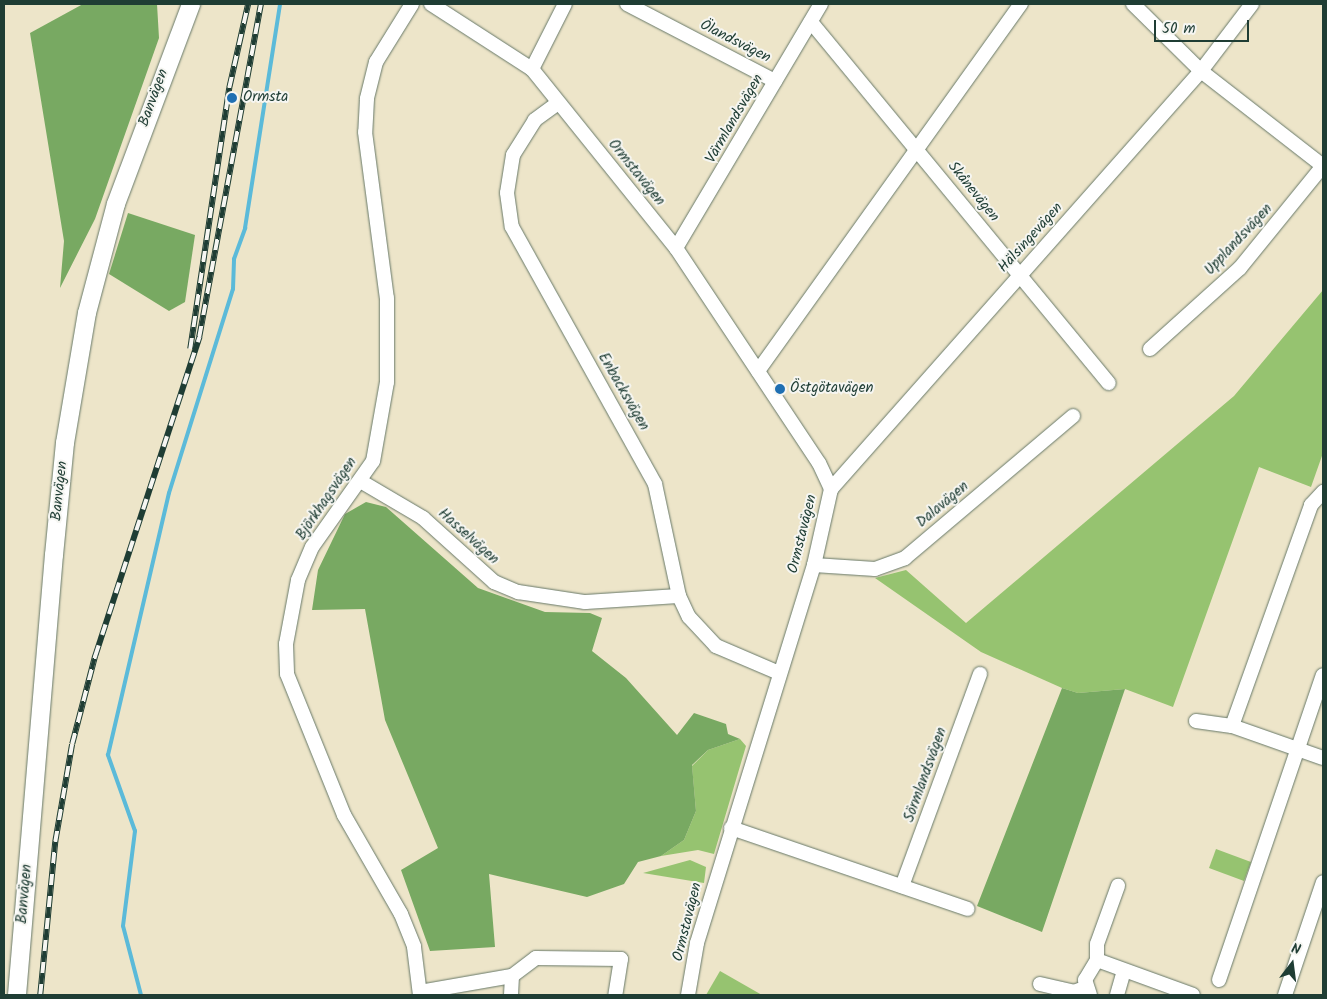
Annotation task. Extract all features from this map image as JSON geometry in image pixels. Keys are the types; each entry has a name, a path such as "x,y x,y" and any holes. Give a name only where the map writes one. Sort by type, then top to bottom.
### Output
{"street":[{"name":"Banvägen","path":"17,995 54,545 87,314 116,204 191,4"},
{"name":"Björkhagsvägen","path":"412,4 376,62 367,99 365,132 387,298 387,382 373,461 362,482 312,547 298,580 288,613 287,674 344,814 401,914 414,947 420,993"},
{"name":"Ormstavägen","path":"431,4 532,69 676,248 819,463 831,490 814,566 779,673 697,943 688,995"},
{"path":"532,69 565,4"},
{"name":"Ölandsvägen","path":"627,4 775,81"},
{"name":"Värmlandsvägen","path":"676,248 821,4"},
{"path":"758,371 915,146 1021,4"},
{"name":"Upplandsvägen","path":"1133,4 1201,71 1323,167 1240,268 1150,349"},
{"name":"Hälsingevägen","path":"831,490 1201,71 1252,4"},
{"name":"Skånevägen","path":"811,22 1109,384"},
{"name":"Enbacksvägen","path":"558,103 536,120 513,155 506,193 512,228 655,484 679,596 689,617 716,646 779,673"},
{"name":"Dalavägen","path":"814,566 874,569 905,558 1073,416"},
{"name":"Hasselvägen","path":"362,482 423,518 494,582 518,592 585,602 679,596"},
{"path":"1232,726 1311,505 1323,492"},
{"name":"Sörmlandsvägen","path":"902,886 980,674"},
{"path":"1219,980 1323,675"},
{"path":"1196,720 1232,726 1323,758"},
{"path":"731,828 968,909"},
{"path":"1285,995 1323,882"},
{"path":"1040,984 1074,992 1087,992 1097,960 1098,944 1118,886"},
{"path":"420,993 512,976 536,958 621,959 615,995"},
{"path":"1097,960 1193,995"},
{"path":"1117,995 1124,971"},
{"path":"511,995 512,976"}],"green space":[{"path":"83,4 157,4 159,38 95,219 60,288 64,241 30,33"},
{"path":"128,213 195,235 185,302 169,311 109,274"},
{"path":"1323,290 1323,453 1311,487 1259,467 1173,707 1125,689 1078,693 1062,688 981,652 875,578 906,570 966,623 1234,396"},
{"path":"366,502 386,507 478,588 545,612 590,613 602,618 592,651 626,678 677,735 694,713 726,724 728,734 740,739 708,750 692,765 696,811 684,840 661,856 638,862 624,884 587,897 489,874 495,947 430,951 401,870 438,848 385,720 365,609 312,610 318,570 345,514"},
{"path":"1062,688 1078,693 1125,689 1042,932 977,906"},
{"path":"740,739 746,746 714,854 698,850 661,856 684,840 696,811 692,766 708,750"},
{"path":"1216,849 1251,862 1244,881 1209,868"},
{"path":"690,860 706,867 704,883 643,873"},
{"path":"720,971 762,995 706,995"}],"waterway":[{"path":"141,995 123,926 135,831 108,755 169,493 233,289 234,259 245,228 280,4"}],"railway":[{"path":"190,349 229,88 248,4"},
{"path":"40,995 55,842 72,744 95,656 199,337 261,4"}],"place":[{"name":"Ormsta","path":"232,98"},
{"name":"Östgötavägen","path":"780,389"}]}
